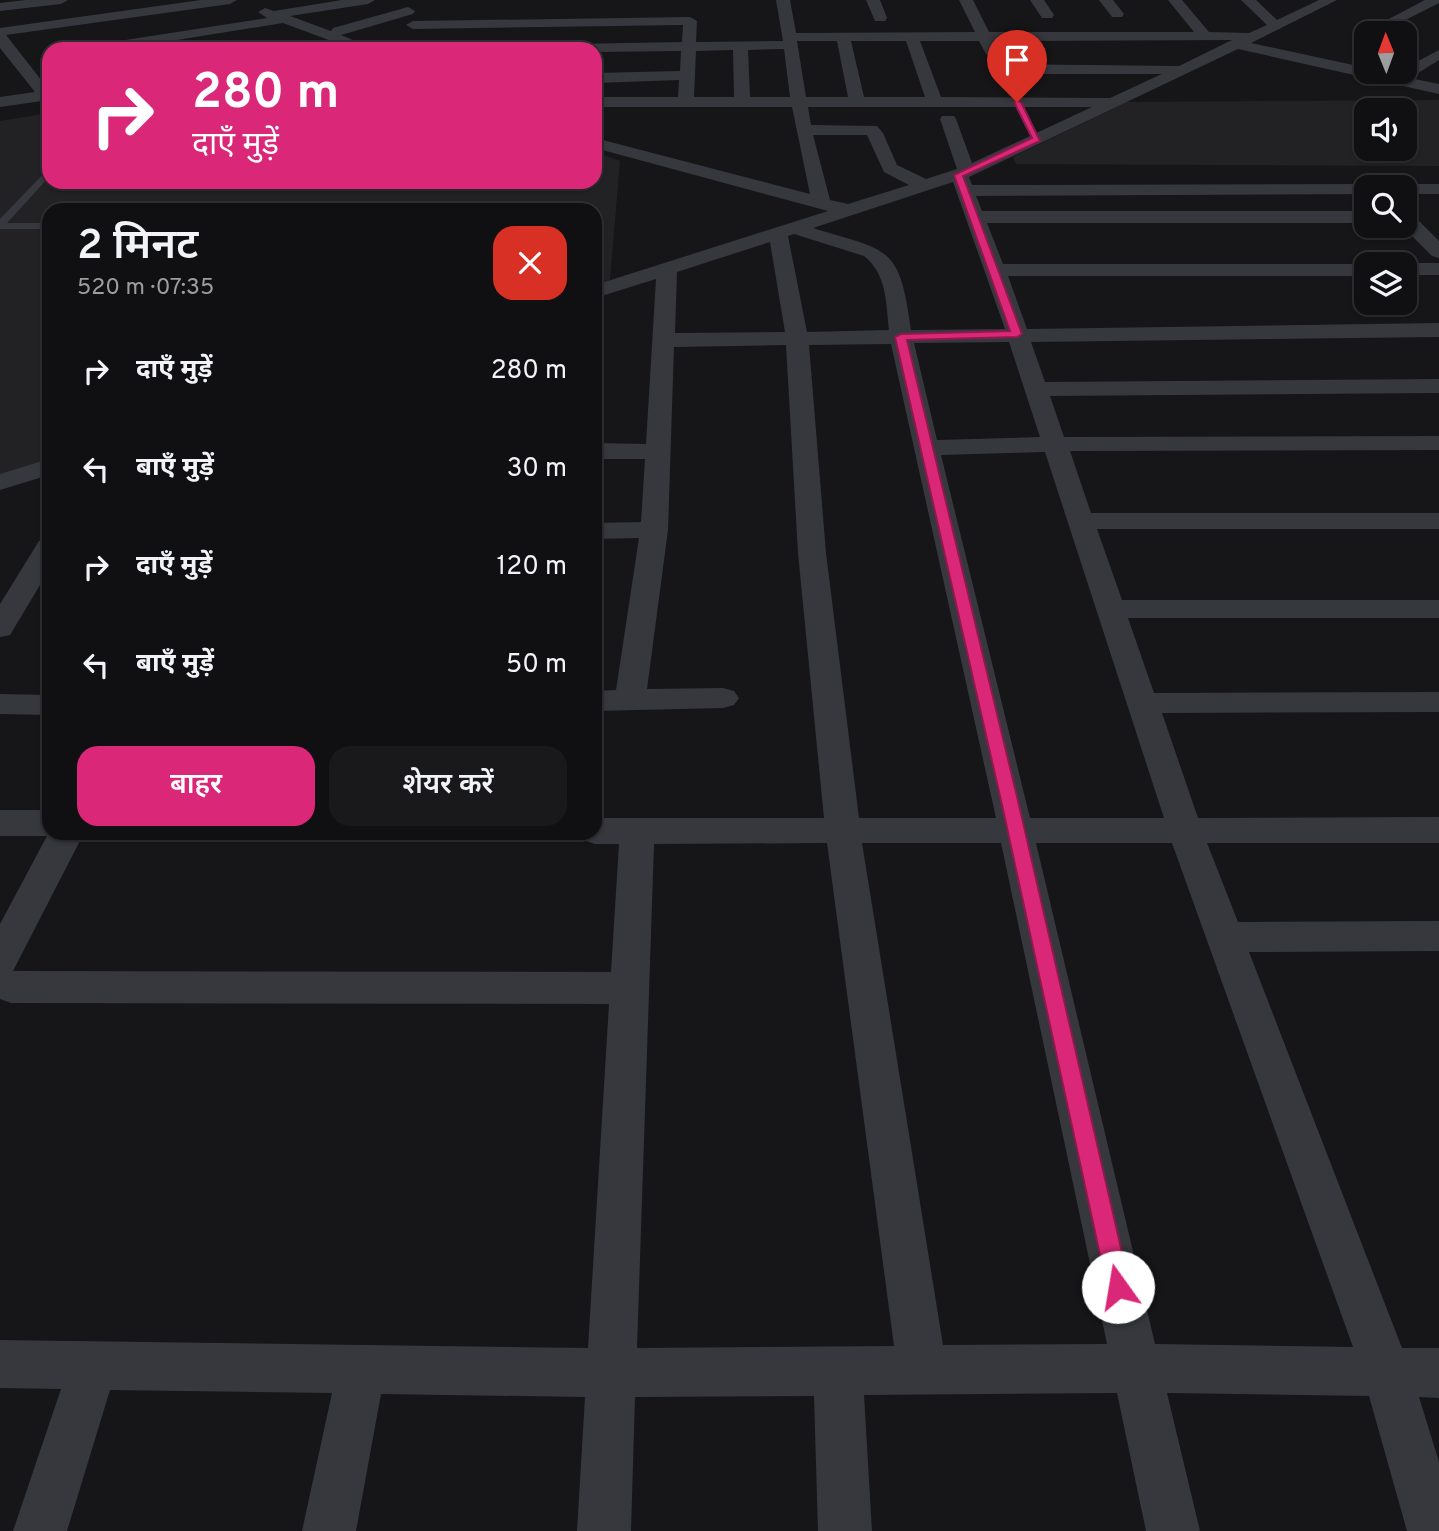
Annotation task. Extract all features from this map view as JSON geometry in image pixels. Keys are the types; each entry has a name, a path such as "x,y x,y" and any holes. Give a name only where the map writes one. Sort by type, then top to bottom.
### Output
{"street":[{"path":"0,7 61,0"},
{"path":"146,42 368,0"},
{"path":"783,0 792,30 797,102 809,165 822,202"},
{"path":"873,0 880,18"},
{"path":"966,0 1037,139"},
{"path":"1037,0 1048,15"},
{"path":"1175,0 1205,36"},
{"path":"1248,0 1276,26"},
{"path":"967,189 1037,139 1330,0"},
{"path":"1394,21 1435,0"},
{"path":"0,32 92,19 169,4 240,3 279,17 326,42 411,18 503,24 596,17 690,16 686,102"},
{"path":"592,42 596,17"},
{"path":"92,19 115,42"},
{"path":"602,47 740,46 792,30 843,37 1205,36 1242,40 1313,62 1354,71"},
{"path":"911,36 936,102"},
{"path":"843,37 857,102"},
{"path":"0,38 42,89"},
{"path":"740,46 742,102"},
{"path":"1313,62 1335,51"},
{"path":"1418,66 1439,54"},
{"path":"602,102 936,102 1009,85 1184,69"},
{"path":"602,78 687,75"},
{"path":"1415,84 1439,89"},
{"path":"1009,85 1114,102"},
{"path":"0,102 42,96"},
{"path":"948,120 967,189 1141,703 1224,937 1386,1371 1434,1531"},
{"path":"803,130 876,132 890,168 925,186"},
{"path":"602,145 848,210"},
{"path":"602,290 925,186 1209,216 1354,217"},
{"path":"967,189 1354,189"},
{"path":"1417,189 1439,189"},
{"path":"1209,216 1247,270"},
{"path":"1417,217 1428,217"},
{"path":"1417,229 1439,252"},
{"path":"786,230 871,252 881,258 890,271 901,337 1016,831 1173,1531"},
{"path":"786,230 797,338 812,553 843,831 922,1369"},
{"path":"630,701 654,530 667,269"},
{"path":"1417,269 1439,269"},
{"path":"995,270 1354,270"},
{"path":"664,340 1439,330"},
{"path":"1035,389 1439,386"},
{"path":"928,448 1054,444 1439,443"},
{"path":"602,451 659,452"},
{"path":"0,482 42,469"},
{"path":"1079,522 1439,521"},
{"path":"602,531 654,530"},
{"path":"0,628 42,559"},
{"path":"1110,609 1439,609"},
{"path":"602,701 723,698"},
{"path":"1141,703 1439,702"},
{"path":"0,704 42,705"},
{"path":"0,823 42,823"},
{"path":"602,831 1439,831"},
{"path":"604,1531 637,832"},
{"path":"0,960 62,840"},
{"path":"1224,937 1439,936"},
{"path":"0,983 11,987 629,988"},
{"path":"0,1364 612,1373 1136,1368 1439,1373"},
{"path":"40,1531 93,1367"},
{"path":"329,1531 361,1370"},
{"path":"838,1370 845,1531"}],"lane":[{"path":"0,225 42,179"},
{"path":"0,225 42,226"}],"shaded area":[{"path":"1417,100 1439,100 1439,166 1016,164 1013,157 1127,102 1354,101 1354,161 1417,161"},
{"path":"42,114 42,189 602,189 602,155 620,161 610,280 602,283 602,203 42,203 42,464 0,477 0,121"}],"route":[{"path":"1017,102 1037,139 959,175 1017,334 901,337 1118,1287"}]}
